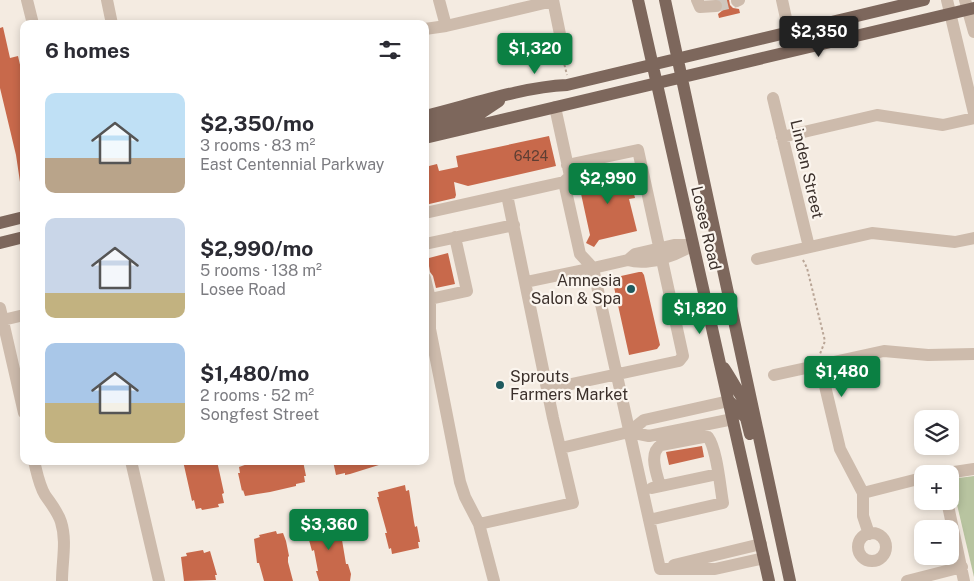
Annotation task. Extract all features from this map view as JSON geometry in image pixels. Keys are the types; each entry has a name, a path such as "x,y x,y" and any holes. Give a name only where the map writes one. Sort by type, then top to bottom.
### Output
{"main road":[{"name":"Losee Road","path":"638,0 769,581"},
{"name":"Losee Road","path":"665,0 790,581"},
{"path":"429,115 554,85 567,85 924,0"},
{"path":"429,137 950,13 969,6"},
{"path":"429,126 481,113 508,95"},
{"path":"0,223 20,218"},
{"path":"0,243 20,238"},
{"path":"720,362 737,387 741,399 754,414"},
{"path":"729,401 746,418 750,433 765,463"}],"street":[{"path":"27,0 32,20"},
{"path":"106,0 111,20"},
{"path":"439,0 446,26"},
{"path":"429,28 553,0 562,44"},
{"path":"697,0 700,6 716,6"},
{"path":"782,0 789,32"},
{"path":"947,0 971,89 974,114"},
{"path":"969,6 974,32"},
{"name":"Linden Street","path":"773,98 803,249"},
{"path":"429,212 564,182 570,176 555,107"},
{"path":"782,137 877,115 943,125 974,118"},
{"path":"548,389 679,361 683,356 638,150 567,165"},
{"path":"564,182 580,254 593,268 660,569"},
{"path":"479,524 574,503 507,195"},
{"path":"429,243 514,224"},
{"path":"757,259 872,233 955,242 974,238"},
{"path":"430,299 468,291 455,238"},
{"path":"526,282 628,260 638,263 674,245 693,245"},
{"path":"429,295 430,329 460,482 465,497 479,524 494,581"},
{"path":"20,315 1,314 20,396"},
{"path":"774,375 884,351 928,356 974,354"},
{"path":"820,365 840,449 862,493 863,516 869,534"},
{"path":"629,432 644,420 729,401"},
{"path":"561,448 629,432 649,436 733,419"},
{"path":"649,520 723,503 715,456 708,437 661,445 656,448 654,453 660,486"},
{"path":"35,465 41,486 56,511 63,530 62,581"},
{"path":"132,465 160,581"},
{"path":"959,471 974,469"},
{"path":"642,490 718,474"},
{"path":"862,493 914,480"},
{"path":"949,510 964,581"},
{"path":"660,569 761,544"},
{"path":"660,569 715,569 764,558"},
{"path":"906,581 962,567"}],"path":[{"path":"562,44 561,52 567,75 567,85"},
{"path":"803,249 825,341 819,356 820,365"}],"green space":[{"path":"974,476 974,577 958,510 959,478"}],"building":[{"path":"721,0 729,0 730,5 733,8 739,9 740,13 719,18 718,14 723,10 724,6"},
{"path":"3,27 10,58 18,56 20,65 20,182 16,155 0,88 0,28"},
{"path":"549,136 556,166 468,186 454,182 455,198 429,204 429,166 437,164 439,171 458,167 456,156"},
{"path":"619,169 625,171 630,177 635,198 629,199 637,231 599,240 594,247 586,243 590,235 578,180 595,177 594,174"},
{"path":"448,253 455,284 436,288 430,272 429,258"},
{"path":"642,272 644,275 660,345 657,349 629,355 612,278"},
{"path":"702,446 704,457 669,465 666,452"},
{"path":"184,465 218,465 224,493 222,494 224,503 218,504 219,507 202,510 201,508 196,509 194,500 192,501"},
{"path":"245,465 304,465 305,482 296,484 296,486 245,496 238,473 240,473 239,467"},
{"path":"334,465 379,465 350,474 336,475"},
{"path":"405,485 406,491 409,490 415,527 417,526 420,542 418,542 419,548 392,554 391,548 389,549 385,533 387,533 377,497 379,497 378,492"},
{"path":"330,519 331,522 337,520 340,528 346,564 348,564 351,574 350,581 319,581 314,550 312,551 309,540 308,526 314,525 313,522"},
{"path":"276,531 277,534 283,533 286,541 289,556 288,562 293,581 264,581 259,563 257,563 254,539 260,537 259,535"},
{"path":"203,550 204,553 210,551 217,575 215,575 216,580 184,581 181,557 187,556 186,553"}],"tunnel":[{"path":"716,6 737,1"}],"place":[{"name":"Amnesia Salon & Spa","path":"631,289"},
{"name":"Sprouts Farmers Market","path":"500,385"}]}
